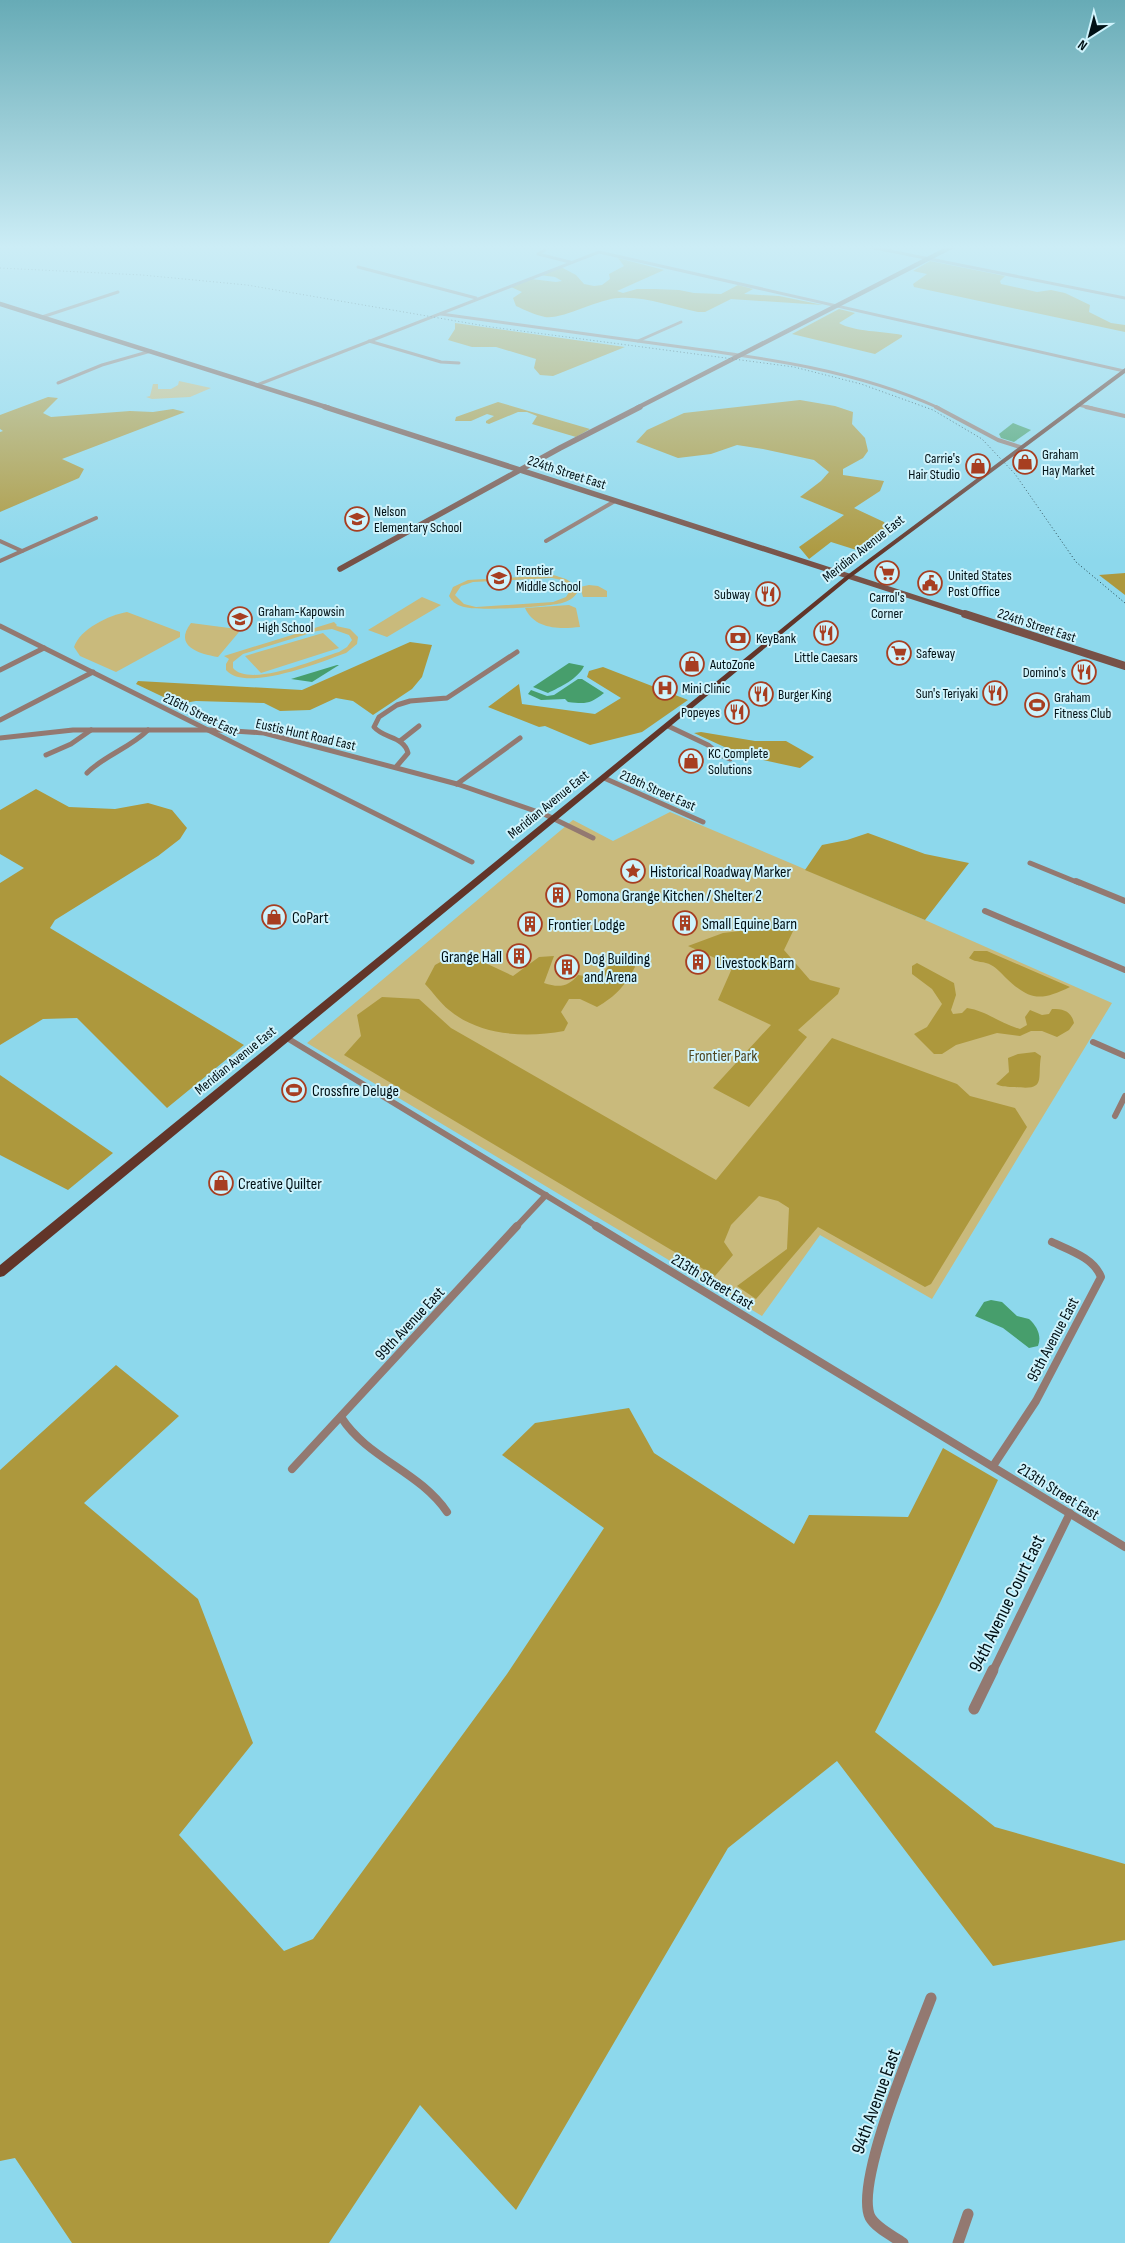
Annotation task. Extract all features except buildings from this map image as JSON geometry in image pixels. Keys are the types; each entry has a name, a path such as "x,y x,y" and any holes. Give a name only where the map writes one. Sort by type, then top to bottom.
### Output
{"main road":[{"name":"224th Street East","path":"156,352 1125,666"},
{"path":"340,569 582,437 748,352"},
{"name":"Meridian Avenue East","path":"0,1272 848,577 1124,371"}],"street":[{"path":"58,382 102,365 146,352"},
{"path":"257,385 342,352"},
{"path":"406,352 441,362 458,363"},
{"path":"717,352 819,368 889,388 960,418 998,440 1020,447"},
{"path":"1039,352 1124,371"},
{"path":"1078,405 1125,416"},
{"path":"546,541 615,501"},
{"path":"0,561 96,518"},
{"path":"0,541 22,551"},
{"name":"216th Street East","path":"0,626 472,862"},
{"path":"0,670 44,648"},
{"path":"396,767 408,753 407,748 400,741 378,733 374,727 377,718 405,702 416,700 438,701 452,696 517,652"},
{"path":"0,720 93,672"},
{"path":"400,741 419,726"},
{"path":"668,726 708,744 720,754 730,759"},
{"path":"46,755 71,744 92,730"},
{"name":"Eustis Hunt Road East","path":"0,738 42,732 92,730 209,730 270,734 457,784 554,819 593,838"},
{"path":"87,773 94,764 137,741 148,730"},
{"path":"457,784 520,738"},
{"name":"218th Street East","path":"604,778 703,822"},
{"path":"1030,863 1125,901"},
{"path":"985,912 1124,968"},
{"name":"213th Street East","path":"287,1038 1125,1547"},
{"path":"1093,1042 1125,1056"},
{"path":"1114,1116 1125,1096"},
{"name":"99th Avenue East","path":"292,1470 546,1195"},
{"name":"95th Avenue East","path":"993,1466 1036,1401 1101,1277 1101,1273 1093,1264 1052,1242"},
{"path":"341,1417 346,1428 359,1440 433,1494 447,1512"},
{"name":"94th Avenue Court East","path":"974,1709 1070,1513"},
{"name":"94th Avenue East","path":"902,2243 871,2218 868,2206 870,2172 877,2145 931,1998"},
{"path":"958,2243 968,2214"}],"green space":[{"path":"179,381 211,388 190,397 152,399 146,397 150,396 153,384 158,384 158,389 171,389 178,385"},
{"path":"553,575 571,582 577,593 568,601 554,605 468,608 457,604 449,596 453,587 468,580","holes":["552,578 562,580 571,589 566,597 553,602 476,607 464,604 455,595 461,586 473,582"]},
{"path":"598,586 607,591 607,597 583,597 580,587"},
{"path":"422,597 441,605 387,637 368,630"},
{"path":"569,605 576,608 580,627 556,628 542,624 535,621 525,608"},
{"path":"127,612 180,632 180,637 116,672 80,656 74,647 82,634 112,616"},
{"path":"334,622 336,626 350,629 358,637 357,644 346,653 284,674 266,677 249,678 236,676 226,670 226,664 229,659 224,656","holes":["332,629 349,635 352,640 347,647 339,652 284,670 254,675 241,673 233,668 233,662 243,654 317,631"]},
{"path":"191,623 237,629 239,632 218,657 196,651 187,643 185,638 186,631"},
{"path":"323,633 339,648 261,673 245,656"},
{"name":"Frontier Park","path":"670,812 925,920 1112,1003 932,1299 820,1235 762,1316 307,1043 573,820 613,841"}],"shaded area":[{"path":"512,352 613,352 553,376 540,375 534,368 536,359"},
{"path":"48,397 58,398 43,413 51,417 130,411 153,412 173,409 185,412 62,459 84,469 79,478 0,512 0,432 3,431 0,429 0,415"},
{"path":"800,400 835,406 853,412 852,424 865,438 868,451 863,458 843,469 843,475 884,481 880,491 854,508 884,522 890,534 866,553 831,542 809,559 799,547 844,515 800,497 821,481 829,472 814,460 737,445 711,454 678,458 636,442 647,430 684,413"},
{"path":"498,402 590,429 576,437 532,424 537,416 527,412 518,412 489,424 486,421 494,416 487,414 471,421 455,421 456,417"},
{"path":"1013,423 1031,430 1014,442 1001,438 999,434"},
{"path":"1125,573 1125,595 1099,575"},
{"path":"410,642 432,645 422,677 412,689 373,715 353,701 336,698 310,710 280,711 264,703 196,701 178,704 136,684 138,681 302,690"},
{"path":"569,663 584,666 578,675 548,693 533,687"},
{"path":"339,665 312,682 291,679"},
{"path":"603,667 688,700 642,732 590,745 545,726 539,727 488,707 519,684 522,704 595,714 621,698 587,677 589,671"},
{"path":"578,679 582,679 604,693 584,703 568,702 565,699 541,700 528,694 531,690 547,696 554,695"},
{"path":"701,732 755,741 786,741 814,757 800,768 744,756 694,733"},
{"path":"36,789 69,807 115,809 148,803 172,810 187,828 180,839 158,856 55,920 50,928 244,1045 167,1108 77,1018 43,1019 0,1045 0,883 24,868 0,854 0,810"},
{"path":"868,833 925,854 969,863 925,920 805,870 822,845"},
{"path":"757,918 795,927 784,950 810,980 840,988 838,994 798,1030 807,1037 749,1107 713,1088 771,1025 718,1000 733,966 688,946 723,933 740,931"},
{"path":"974,951 987,951 1070,987 1051,995 1029,995 1014,986 993,966 969,958"},
{"path":"453,955 481,961 513,976 539,957 554,956 544,983 554,986 567,984 578,975 599,978 611,963 632,960 635,967 628,980 619,990 610,999 597,1007 580,999 569,999 561,1012 568,1023 564,1031 519,1034 489,1030 461,1019 446,1007 425,984 435,965"},
{"path":"917,963 954,983 956,995 951,1010 953,1014 962,1013 967,1008 1020,1029 1027,1025 1025,1017 1030,1010 1042,1015 1049,1014 1052,1009 1056,1009 1069,1013 1074,1023 1069,1030 1057,1037 1042,1031 1031,1031 1020,1036 997,1033 956,1045 942,1054 934,1054 914,1034 927,1027 942,1004 932,989 912,974 912,966"},
{"path":"382,997 419,999 451,1028 716,1180 832,1038 957,1084 970,1096 1015,1108 1027,1127 931,1284 925,1287 818,1227 756,1299 737,1286 787,1249 789,1208 778,1201 759,1196 731,1225 724,1242 733,1255 715,1276 344,1055 361,1036 357,1015"},
{"path":"1035,1052 1041,1056 1039,1077 1036,1085 1025,1088 1005,1087 996,1084 1009,1072 1008,1058 1018,1054"},
{"path":"0,1075 113,1153 68,1190 0,1155"},
{"path":"991,1300 1002,1302 1017,1316 1029,1319 1039,1335 1038,1346 1029,1348 1003,1328 975,1316 984,1302"},
{"path":"116,1365 179,1416 84,1503 198,1599 253,1743 179,1835 284,1951 313,1939 507,1674 604,1528 502,1455 535,1423 629,1408 654,1453 794,1544 809,1515 908,1517 943,1448 998,1480 939,1605 875,1732 995,1827 1125,1864 1125,1940 993,1966 837,1761 728,1848 516,2210 420,2105 329,2243 72,2243 15,2158 0,2161 0,1470"}],"railway":[{"path":"678,352 794,367 861,384 933,410 982,439 1015,474 1076,562 1125,603"}],"place":[{"name":"Graham Hay Market","path":"1025,462"},
{"name":"Carrie's Hair Studio","path":"978,466"},
{"name":"Nelson Elementary School","path":"357,519"},
{"name":"Carrol's Corner","path":"887,573"},
{"name":"Frontier Middle School","path":"499,578"},
{"name":"United States Post Office","path":"930,583"},
{"name":"Subway","path":"768,594"},
{"name":"Graham-Kapowsin High School","path":"240,619"},
{"name":"Little Caesars","path":"826,633"},
{"name":"KeyBank","path":"738,638"},
{"name":"Safeway","path":"899,653"},
{"name":"AutoZone","path":"692,664"},
{"name":"Domino's","path":"1084,672"},
{"name":"Mini Clinic","path":"665,688"},
{"name":"Sun's Teriyaki","path":"995,693"},
{"name":"Burger King","path":"761,694"},
{"name":"Graham Fitness Club","path":"1037,705"},
{"name":"Popeyes","path":"737,712"},
{"name":"KC Complete Solutions","path":"691,761"},
{"name":"Historical Roadway Marker","path":"633,871"},
{"name":"Pomona Grange Kitchen / Shelter 2","path":"558,895"},
{"name":"CoPart","path":"274,917"},
{"name":"Small Equine Barn","path":"685,923"},
{"name":"Frontier Lodge","path":"530,924"},
{"name":"Grange Hall","path":"519,956"},
{"name":"Livestock Barn","path":"698,962"},
{"name":"Dog Building and Arena","path":"567,967"},
{"name":"Crossfire Deluge","path":"294,1090"},
{"name":"Creative Quilter","path":"221,1183"}]}
